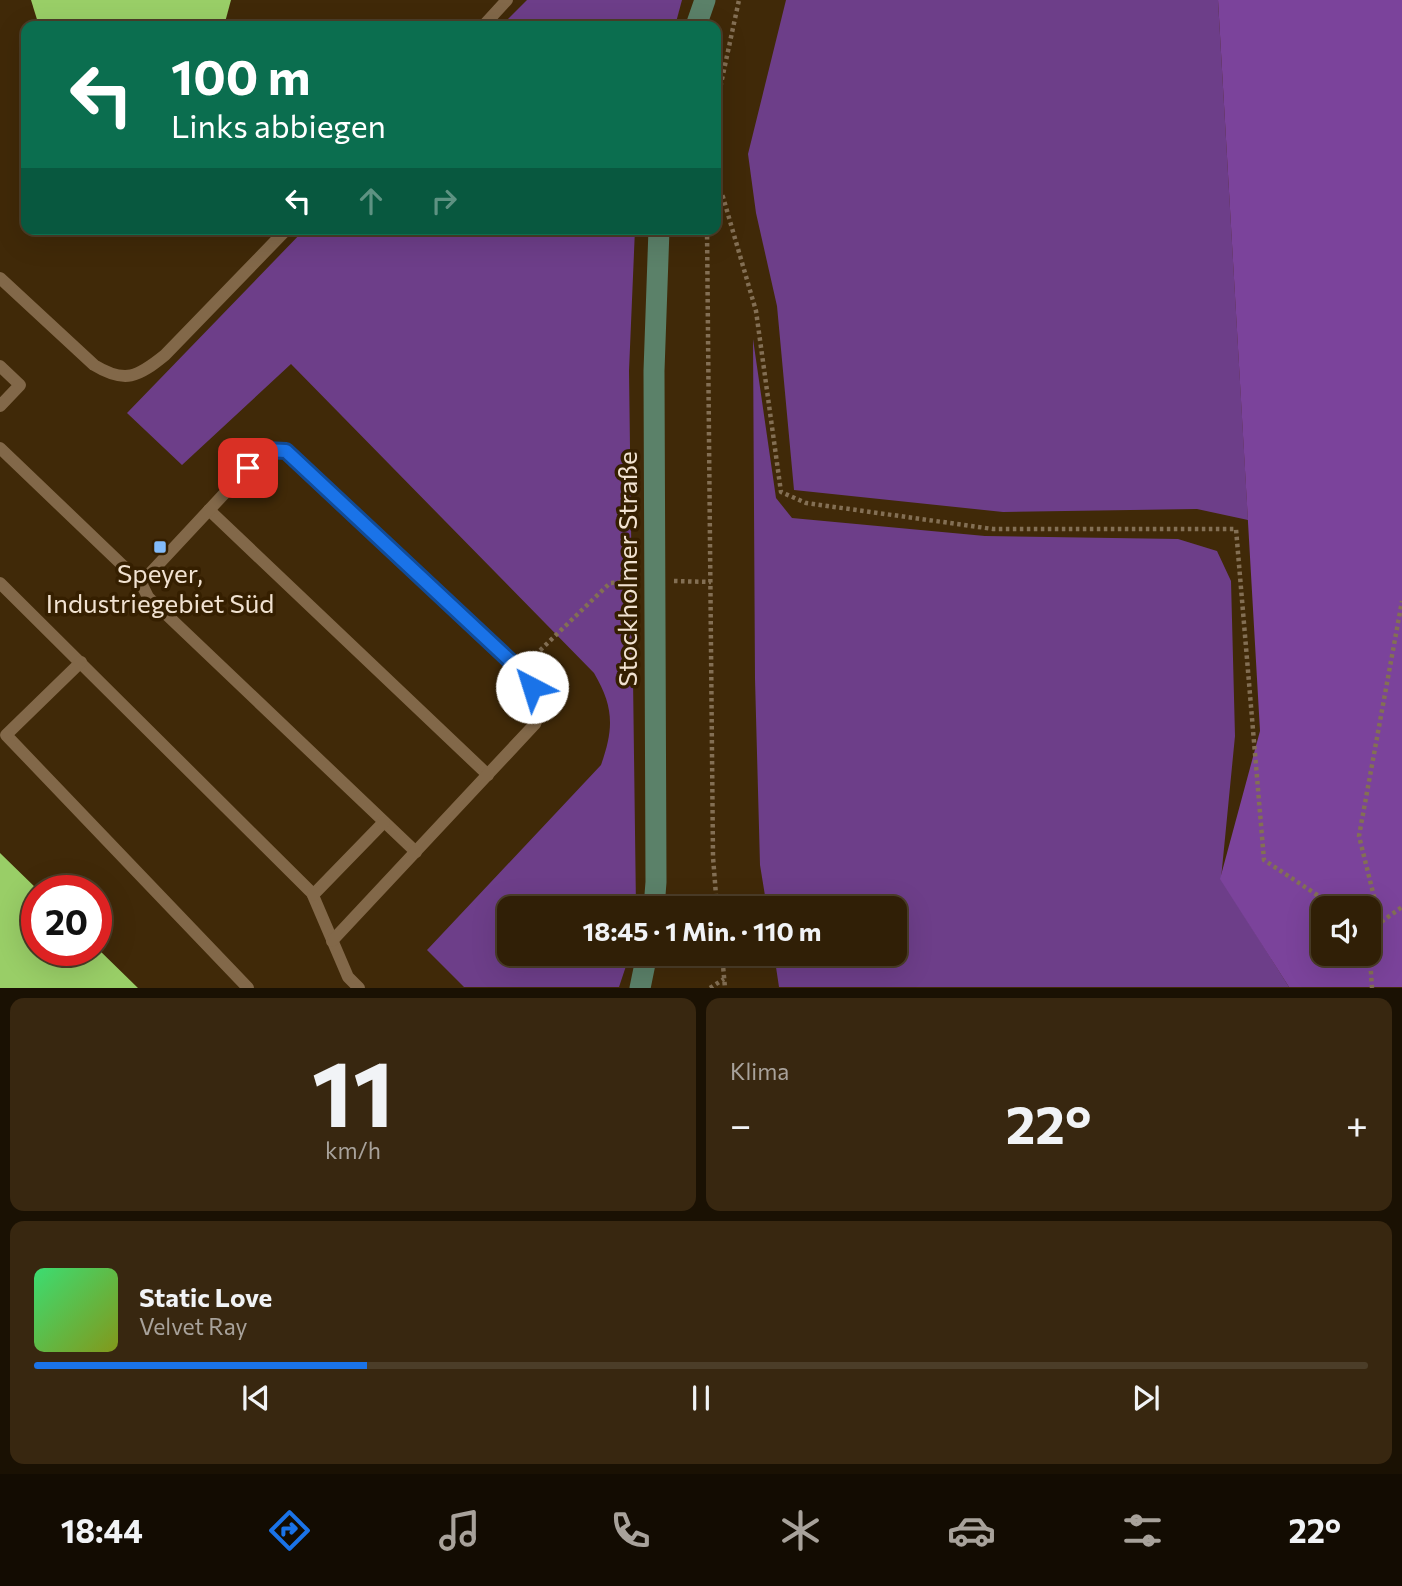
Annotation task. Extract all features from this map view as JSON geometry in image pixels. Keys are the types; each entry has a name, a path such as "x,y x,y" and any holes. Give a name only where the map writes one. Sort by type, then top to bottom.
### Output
{"street":[{"path":"698,21 705,0"},
{"name":"Stockholmer Straße","path":"655,896 657,581 654,344 659,235"},
{"path":"640,988 645,966"}],"lane":[{"path":"485,21 491,0"},
{"path":"488,21 507,0"},
{"path":"0,278 94,365 112,376 130,376 152,366 165,355 281,235"},
{"path":"0,366 20,385 0,406"},
{"path":"0,448 141,583 148,597 416,852"},
{"path":"141,583 265,450 286,451 520,670 543,703 535,724 332,941"},
{"path":"209,510 488,775"},
{"path":"0,583 313,895 348,977 359,988"},
{"path":"81,662 3,732 248,988"},
{"path":"313,895 384,822"}],"path":[{"path":"721,84 739,0"},
{"path":"721,193 756,312 781,492 806,503 993,529 1237,528 1264,860 1319,896"},
{"path":"707,235 713,856 717,896"},
{"path":"520,670 610,583 630,581"},
{"path":"685,581 711,582"},
{"path":"1374,896 1359,836 1402,601"},
{"path":"1381,925 1402,907"},
{"path":"723,966 725,988"},
{"path":"1371,966 1372,988"},
{"path":"710,988 724,979"}],"shaded area":[{"path":"527,0 682,0 676,21 506,21"},
{"path":"786,0 1218,0 1248,520 1197,509 1003,512 794,490 777,306 756,213 748,154"},
{"path":"1218,0 1402,0 1402,987 1289,987 1220,879 1260,731"},
{"path":"299,235 635,235 629,371 636,896 497,896 497,966 626,966 619,987 464,987 427,950 601,765 608,740 610,718 601,685 594,673 291,364 182,465 127,413"},
{"path":"753,339 776,498 792,518 985,536 1178,539 1217,551 1231,581 1235,736 1221,879 1289,987 779,987 776,966 907,966 907,896 765,896 760,865 755,679"}],"building":[{"path":"31,0 231,0 225,21 37,21"},
{"path":"0,853 23,875 21,966 112,966 112,963 138,988 0,988"}],"place":[{"name":"Speyer, Industriegebiet Süd","path":"160,547"}],"route":[{"path":"248,468 265,450 286,451 520,670 532,687"}]}
